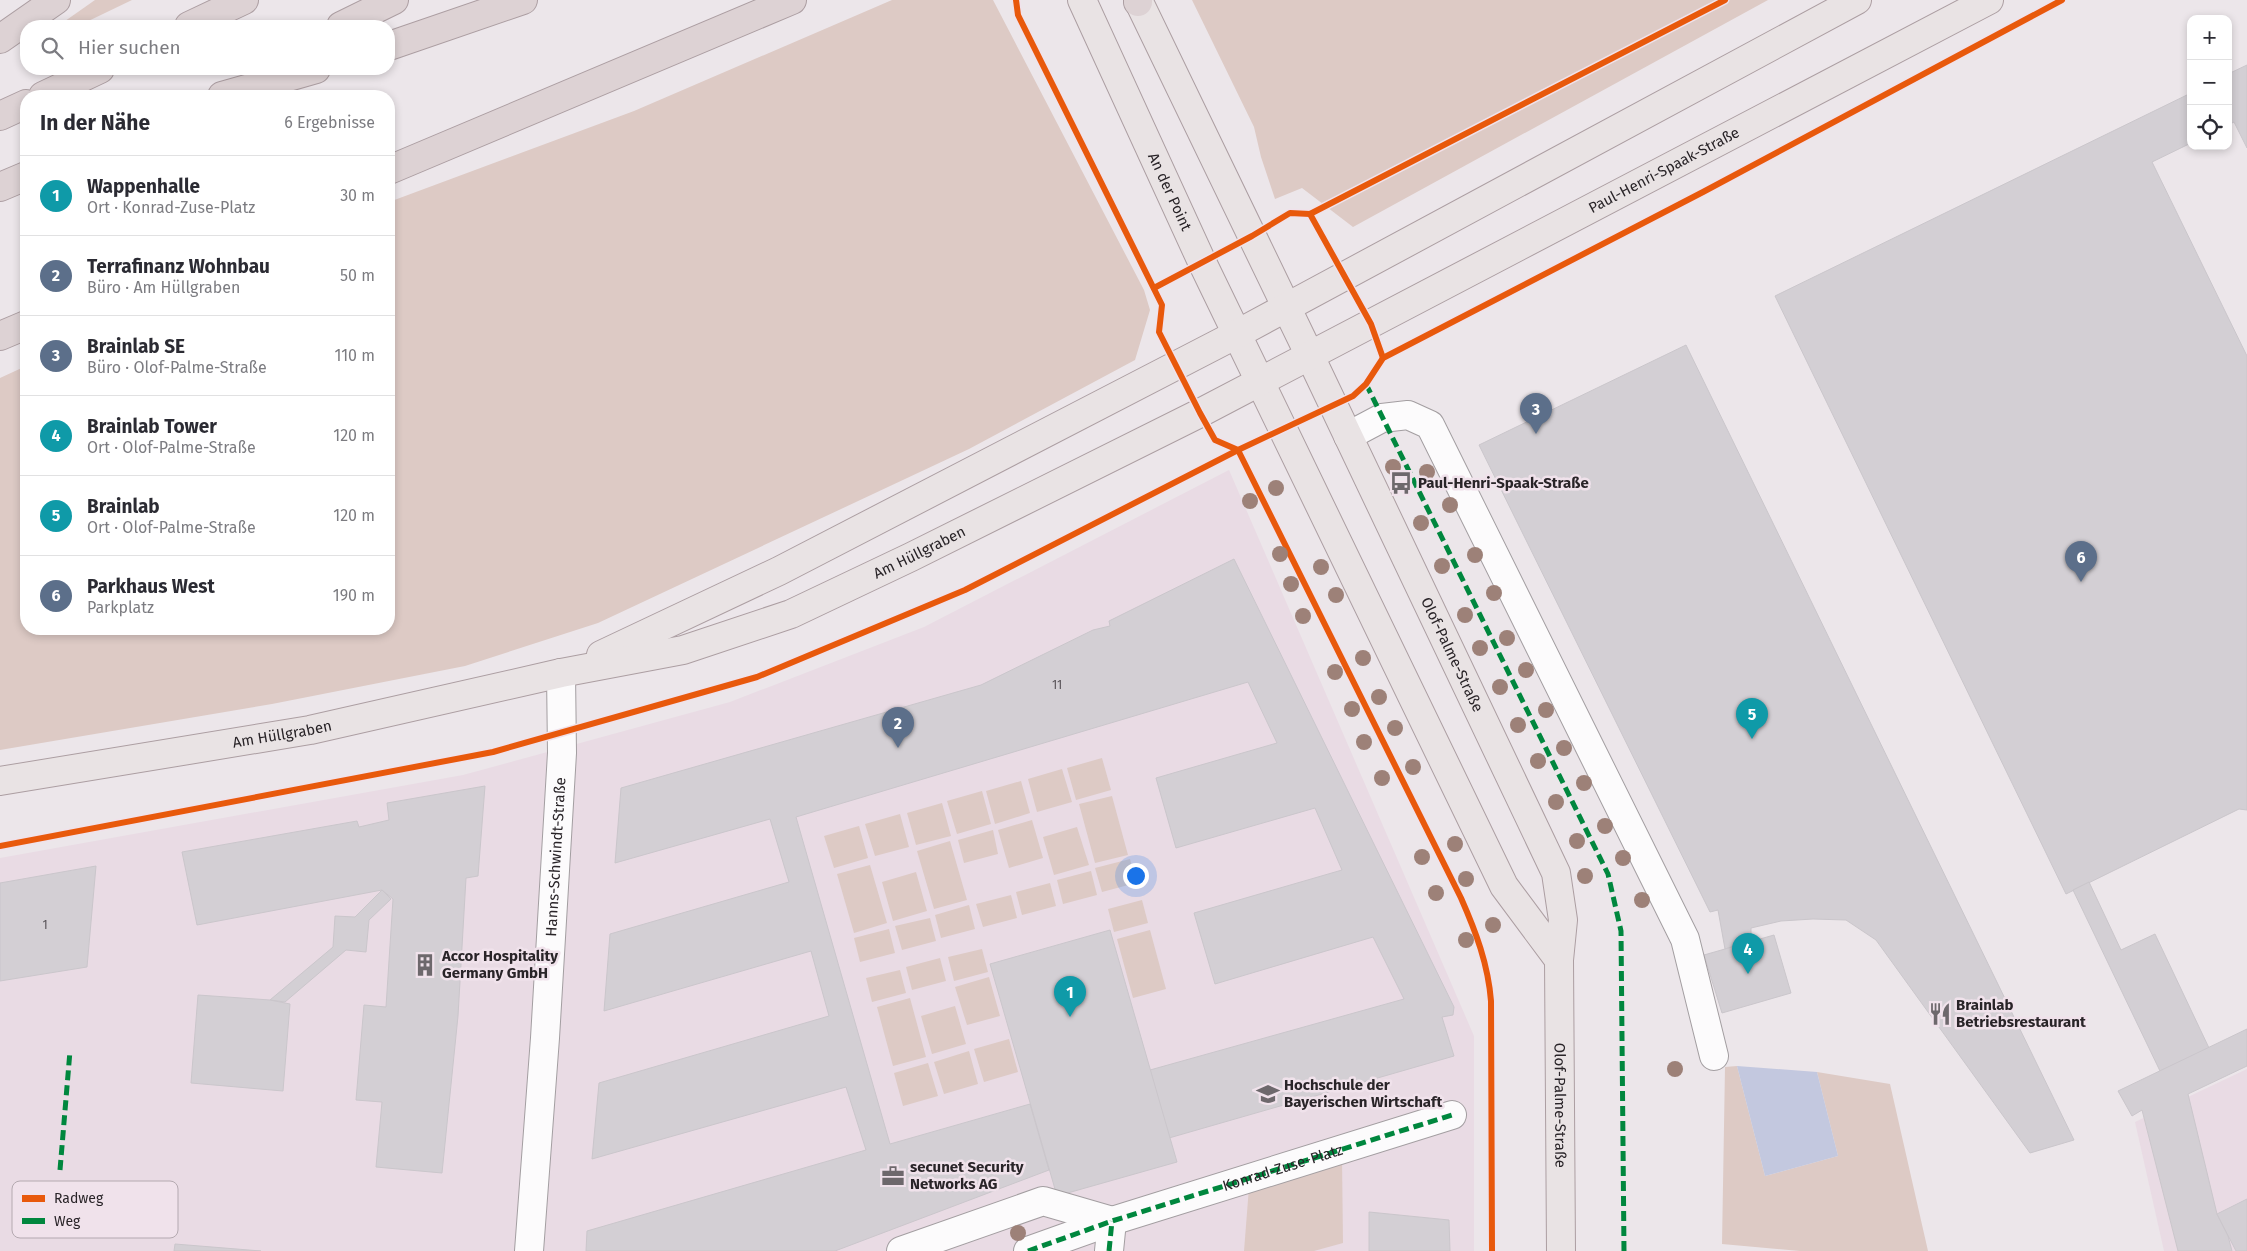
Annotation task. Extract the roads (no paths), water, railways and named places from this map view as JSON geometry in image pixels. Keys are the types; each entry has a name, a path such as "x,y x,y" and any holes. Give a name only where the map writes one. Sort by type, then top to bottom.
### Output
{"highway":[{"path":"27,20 56,0"},
{"path":"202,20 244,0"},
{"path":"353,20 394,0"},
{"path":"395,44 523,0"},
{"path":"395,167 792,0"},
{"path":"0,39 20,25"},
{"path":"56,90 87,75"},
{"path":"211,90 243,75"},
{"path":"243,90 295,75"},
{"path":"0,116 20,107"},
{"path":"0,187 20,179"},
{"path":"0,336 20,328"}],"main road":[{"name":"An der Point","path":"1082,0 1260,382"},
{"path":"1138,0 1310,356"},
{"path":"1237,334 1857,0"},
{"name":"Paul-Henri-Spaak-Straße","path":"1260,382 1989,0"},
{"name":"Am Hüllgraben","path":"561,673 780,571 1237,334"},
{"name":"Olof-Palme-Straße","path":"1310,356 1556,873 1563,920 1560,960 1561,1251"},
{"path":"1260,382 1504,886 1560,960"},
{"name":"Am Hüllgraben","path":"0,781 310,730 561,673 682,650 791,614 911,557 1260,382"}],"street":[{"path":"1348,436 1382,418 1408,414 1430,425 1685,939 1714,1056"},
{"name":"Hanns-Schwindt-Straße","path":"529,1251 545,1038 562,763 561,673"},
{"name":"Konrad-Zuse-Platz","path":"1028,1251 1112,1221 1452,1116"},
{"path":"901,1251 1044,1201 1112,1221 1109,1251"}],"water":[{"path":"1737,1066 1817,1072 1838,1156 1765,1176"}],"place":[{"name":"Brainlab SE","path":"1536,434"},
{"name":"Paul-Henri-Spaak-Straße","path":"1401,483"},
{"name":"Parkhaus West","path":"2081,582"},
{"name":"Brainlab","path":"1752,739"},
{"name":"Terrafinanz Wohnbau","path":"898,748"},
{"name":"Accor Hospitality Germany GmbH","path":"425,965"},
{"name":"Brainlab Tower","path":"1748,974"},
{"name":"Brainlab Betriebsrestaurant","path":"1940,1014"},
{"name":"Wappenhalle","path":"1070,1017"},
{"name":"Hochschule der Bayerischen Wirtschaft","path":"1268,1094"},
{"name":"secunet Security Networks AG","path":"893,1176"}]}
